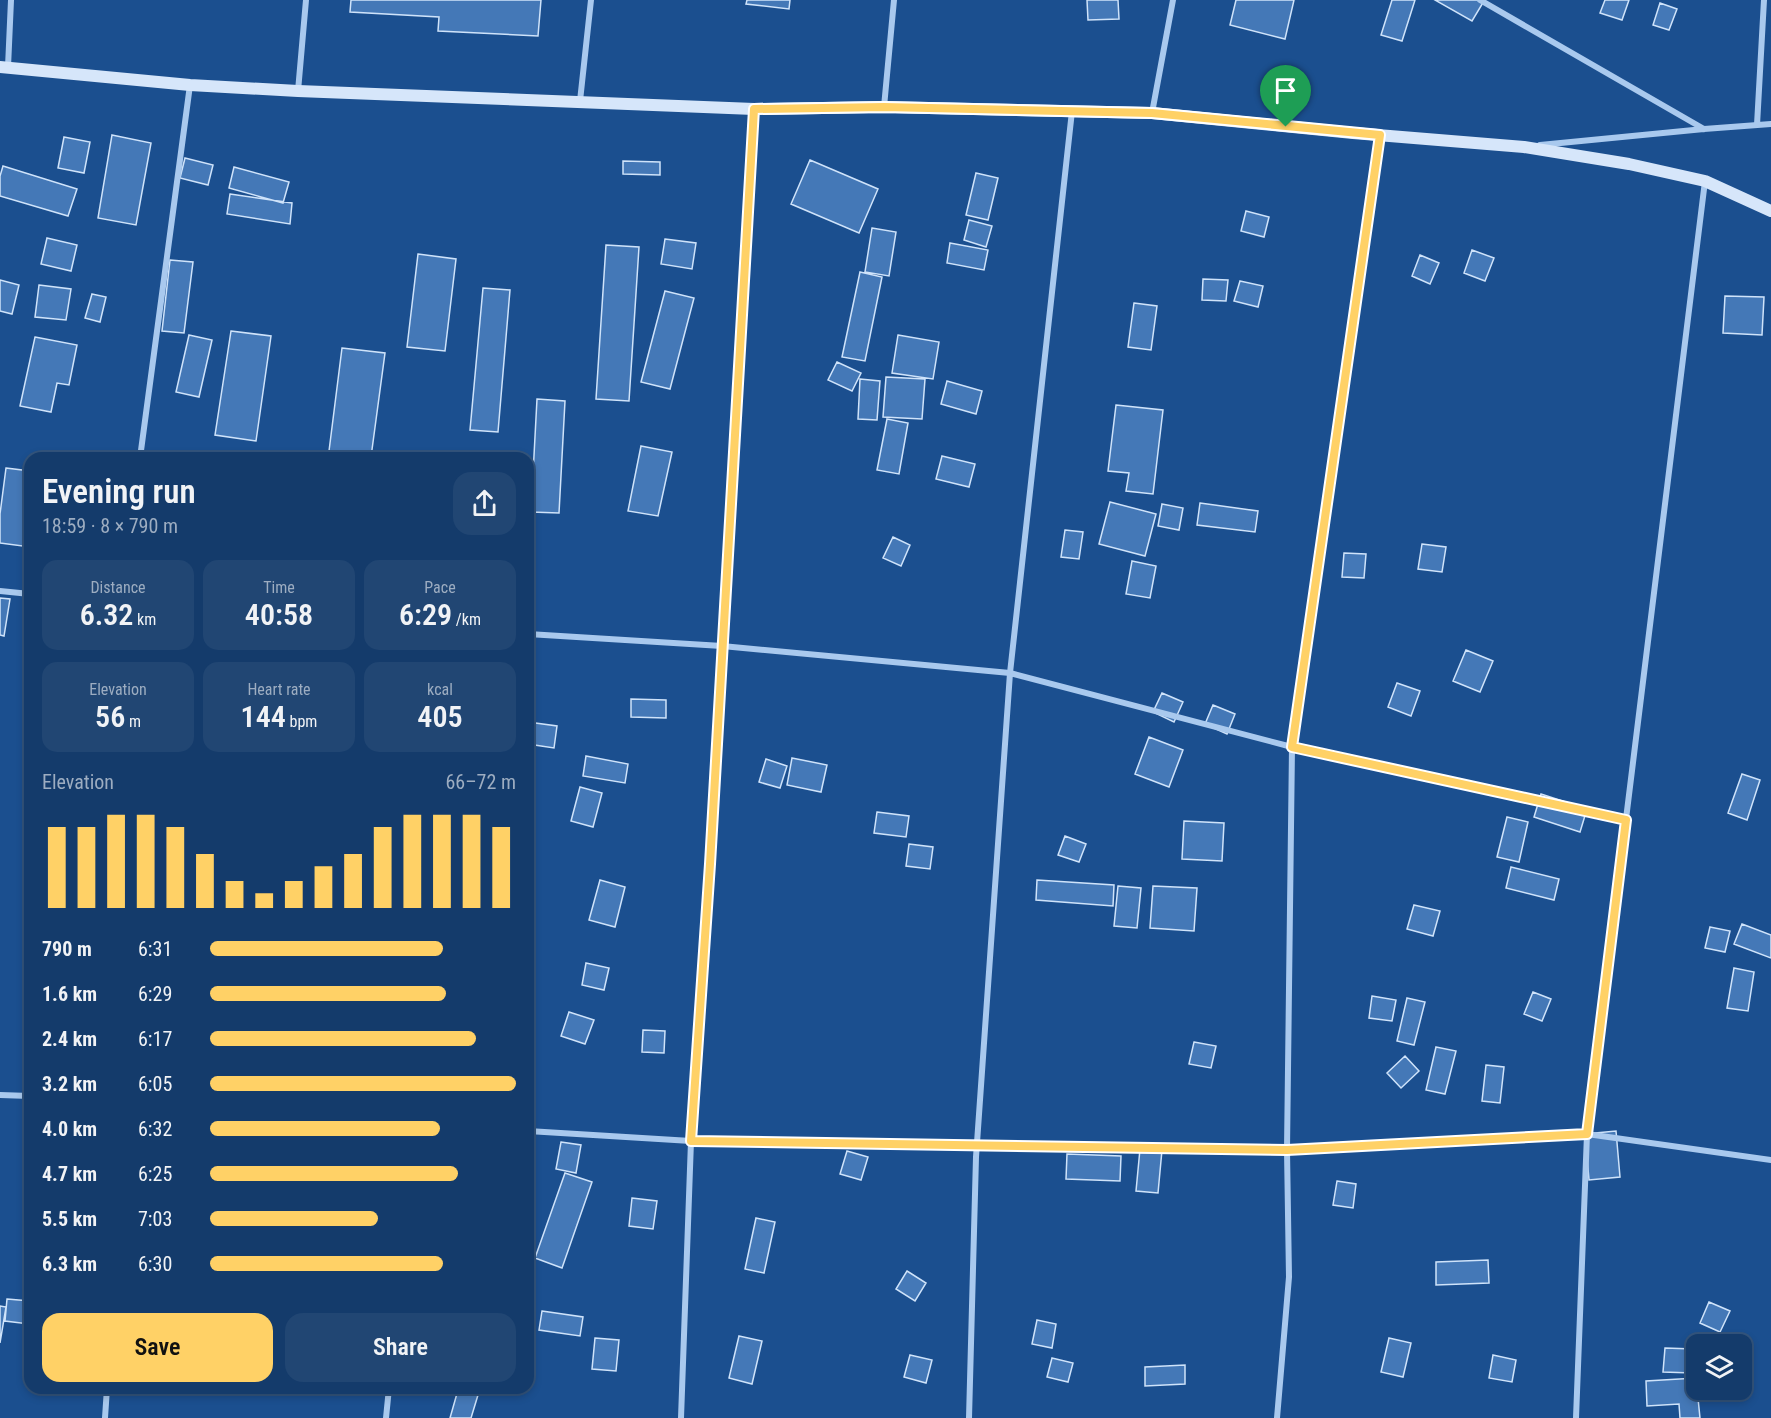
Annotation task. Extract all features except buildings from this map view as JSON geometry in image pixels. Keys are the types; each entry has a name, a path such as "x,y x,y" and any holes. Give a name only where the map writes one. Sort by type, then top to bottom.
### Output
{"main road":[{"path":"4,67 190,85 298,91 754,109 884,107 1152,113 1524,147 1629,164 1705,181 1771,211"}],"street":[{"path":"4,67 11,0"},
{"path":"298,91 306,0"},
{"path":"580,101 591,0"},
{"path":"884,107 894,0"},
{"path":"1152,113 1173,0"},
{"path":"1480,0 1704,129"},
{"path":"1757,125 1764,0"},
{"path":"141,452 190,85"},
{"path":"681,1418 691,1141 710,864 754,109"},
{"path":"969,1418 977,1145 1010,673 1072,111"},
{"path":"1524,147 1771,124"},
{"path":"1277,1418 1289,1278 1287,1150 1292,747 1380,135"},
{"path":"1576,1418 1587,1134 1705,181"},
{"path":"0,591 24,593"},
{"path":"534,634 722,646 1010,673 1292,747 1626,820"},
{"path":"0,1095 24,1096"},
{"path":"534,1131 691,1141 1287,1150 1587,1134 1771,1160"},
{"path":"105,1418 107,1394"},
{"path":"387,1418 388,1394"}],"route":[{"path":"884,107 1152,113 1286,127 1380,135 1292,747 1626,820 1587,1134 1287,1150 691,1141 710,864 754,109 884,107"}]}
